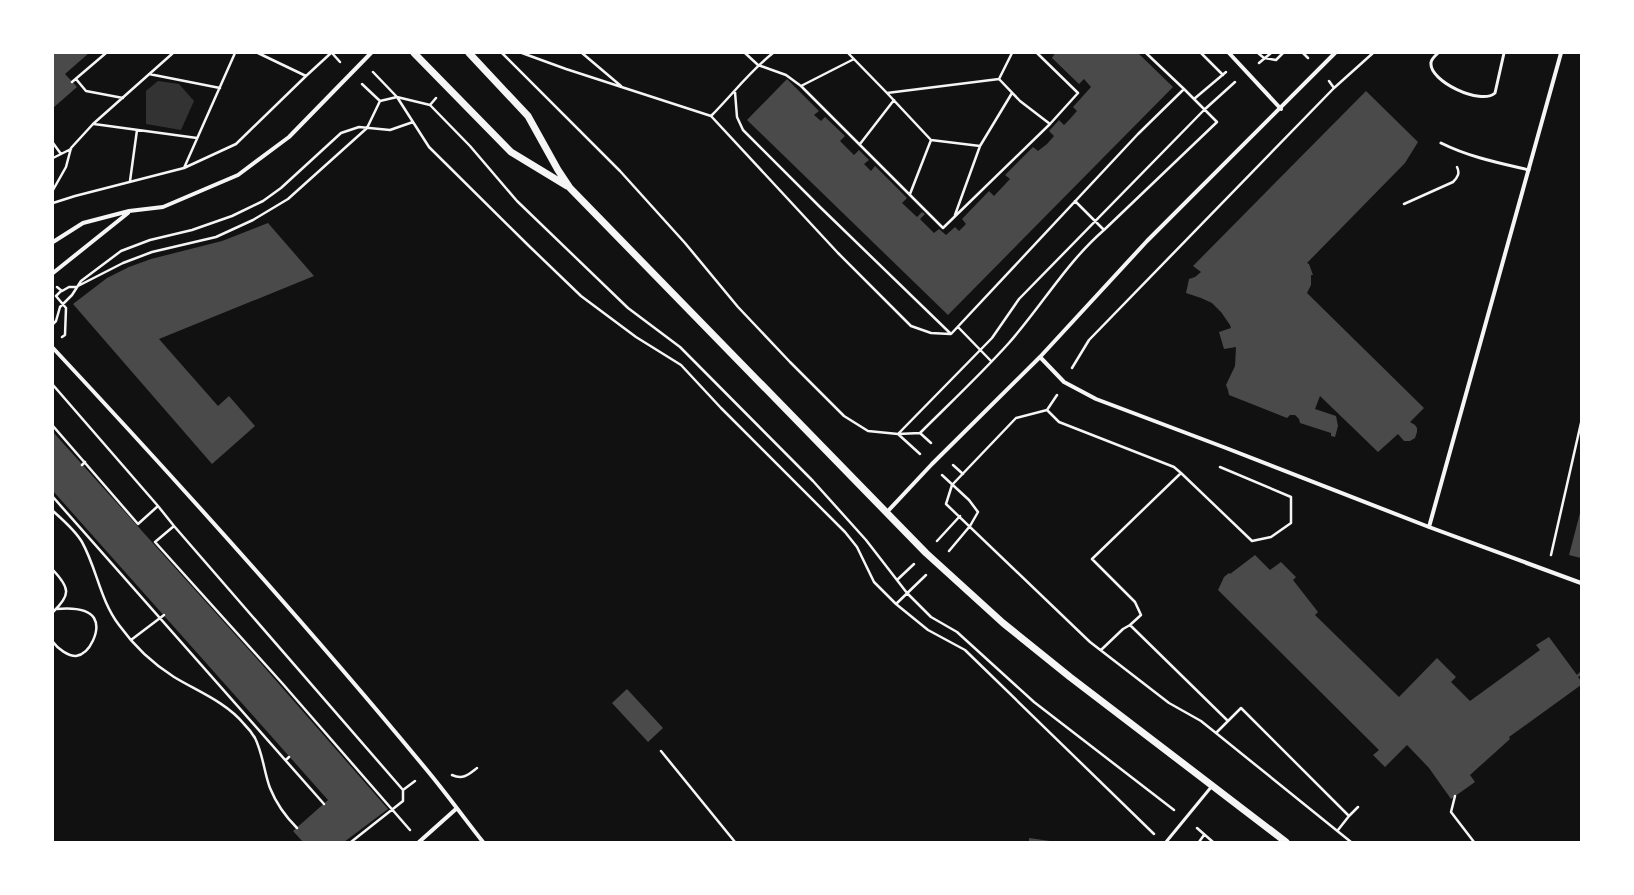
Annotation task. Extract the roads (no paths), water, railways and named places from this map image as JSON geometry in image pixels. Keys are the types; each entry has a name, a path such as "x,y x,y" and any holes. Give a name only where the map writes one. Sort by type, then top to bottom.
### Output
{"street":[{"path":"53,242 83,223 129,211 163,207 238,175 289,138 350,73 371,53"},
{"path":"414,53 511,152 570,188"},
{"path":"469,53 528,116 558,170 570,188 926,553 1003,623 1070,677 1286,842"},
{"path":"1230,53 1281,109"},
{"path":"887,512 942,454 1040,357 1147,241 1281,109 1335,53"},
{"path":"1429,527 1561,53"},
{"path":"53,273 129,211"},
{"path":"53,348 156,458 343,671 428,771 483,842"},
{"path":"1040,357 1064,382 1096,399 1429,527 1581,583"},
{"path":"420,842 456,808"}],"lane":[{"path":"1438,53 1432,59 1430,64 1433,72 1443,81 1461,92 1484,98 1491,97 1495,93 1504,53"},
{"path":"1441,143 1457,151 1477,158 1529,170"},
{"path":"1166,842 1213,785"}]}
